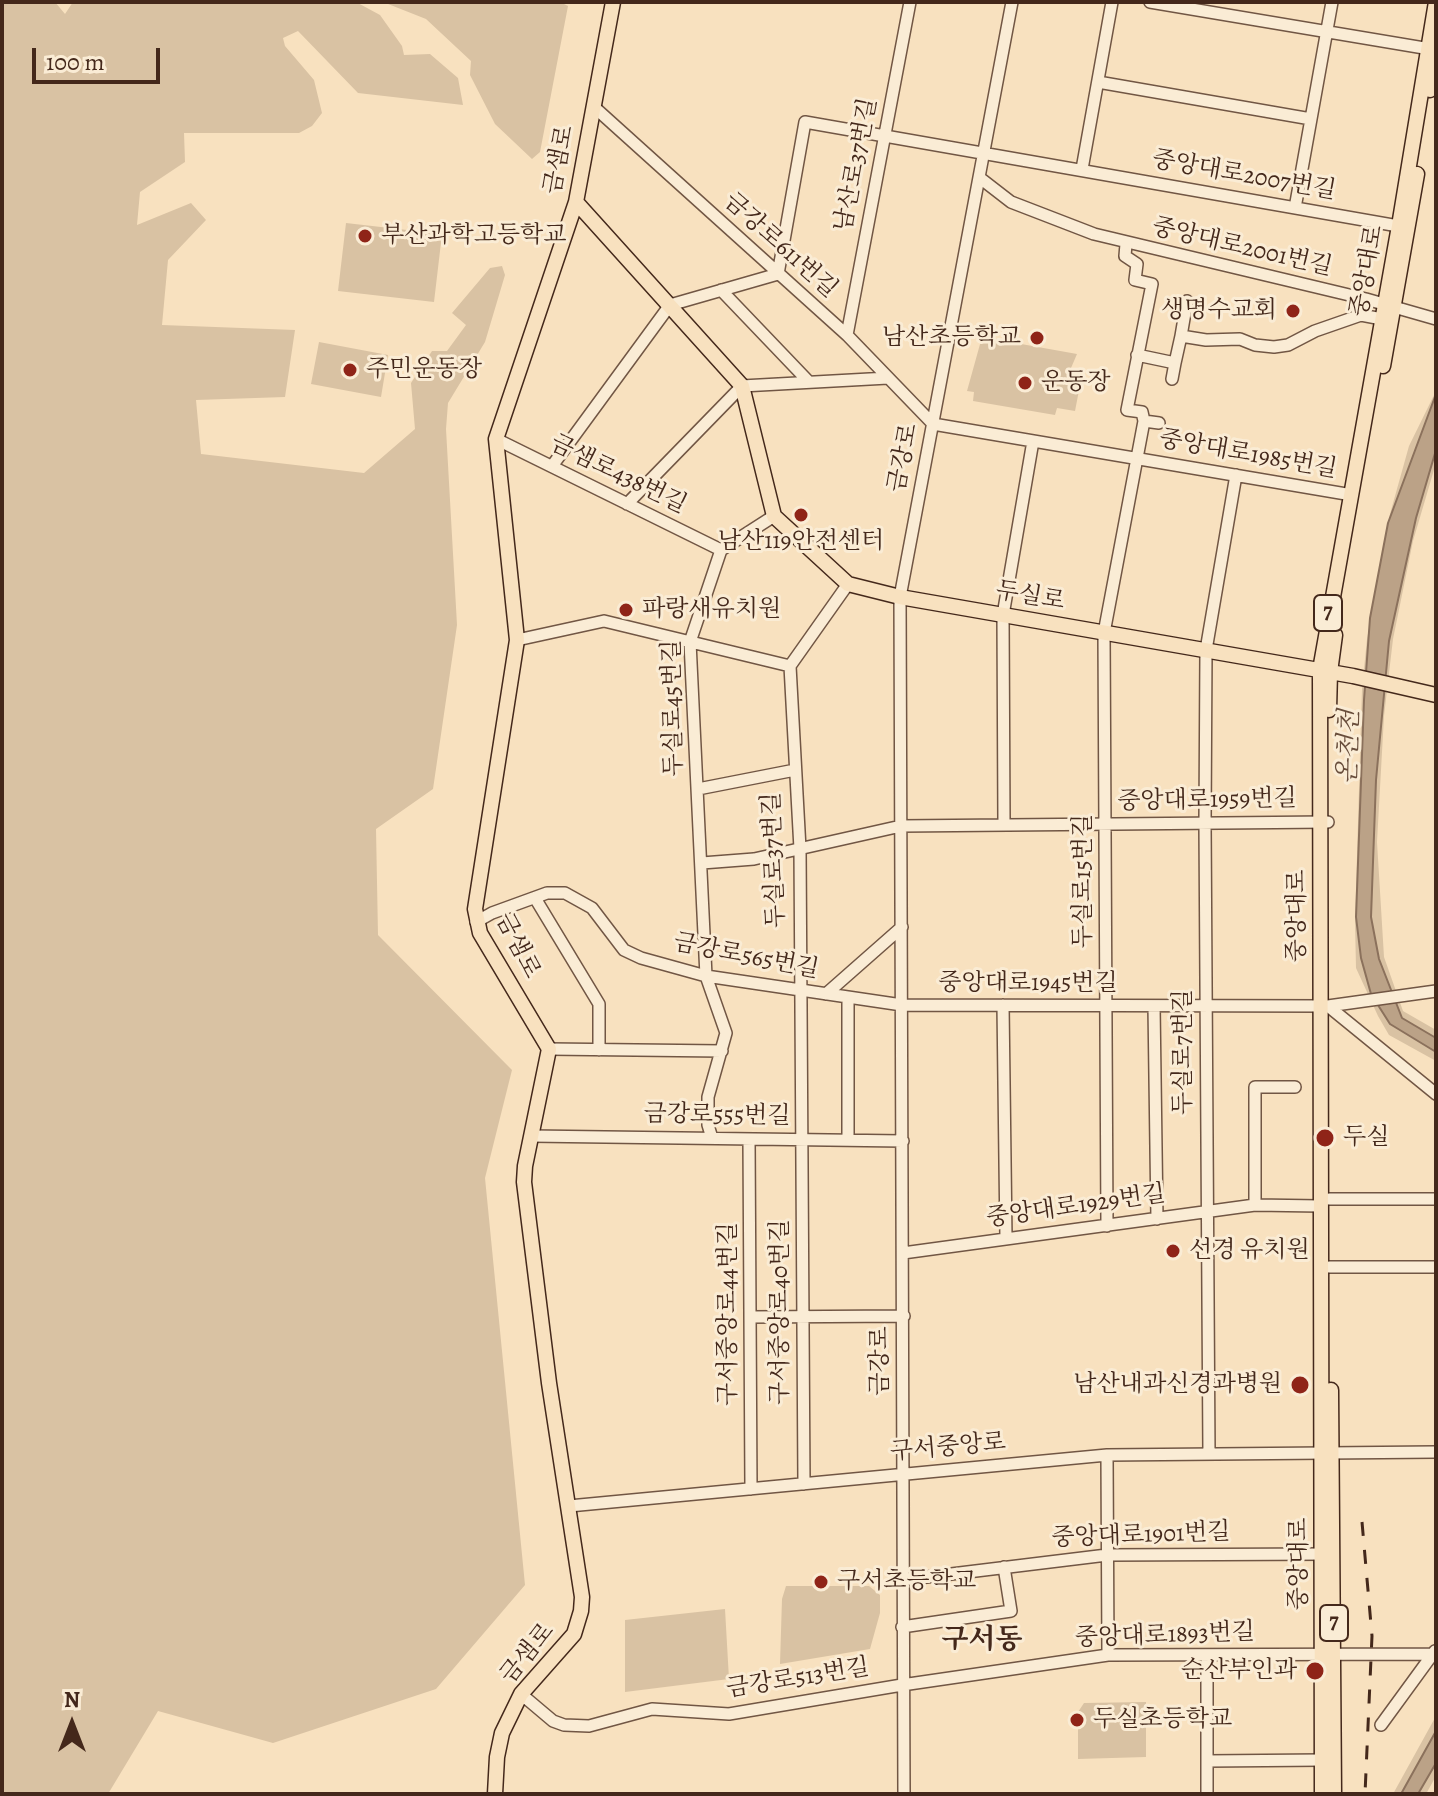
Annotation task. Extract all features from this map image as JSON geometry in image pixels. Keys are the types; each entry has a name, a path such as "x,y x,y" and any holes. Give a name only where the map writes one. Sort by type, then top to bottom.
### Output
{"main road":[{"name":"금샘로","path":"495,1794 502,1733 521,1694 574,1634 582,1597 525,1196 525,1166 549,1049 480,933 475,909 517,640 496,439 576,202 613,2"},
{"name":"중앙대로","path":"1328,1452 1324,1202 1325,671 1352,495 1404,227 1433,52 1436,2"},
{"path":"576,202 742,386 774,516"},
{"name":"중앙대로","path":"1325,671 1338,610 1387,311"},
{"name":"두실로","path":"774,516 848,584 900,597 1353,676 1436,695"},
{"name":"중앙대로","path":"1324,1202 1329,1267 1328,1654 1334,1794"},
{"name":"중앙대로","path":"1322,1794 1328,1654"}],"street":[{"name":"남산로37번길","path":"847,335 910,2"},
{"name":"금강로","path":"904,1794 900,597 1012,2"},
{"path":"1082,169 1112,2"},
{"path":"1150,2 1433,52"},
{"path":"1295,208 1332,2"},
{"path":"1098,82 1311,119"},
{"name":"금강로611번길","path":"593,106 847,335 933,424"},
{"name":"중앙대로2007번길","path":"778,274 805,122 1404,227"},
{"name":"중앙대로2001번길","path":"980,178 1011,202 1126,244 1387,311"},
{"name":"중앙대로2001번길","path":"1126,244 1125,256 1137,264 1135,280 1152,284 1137,355"},
{"path":"552,466 670,305 778,274"},
{"path":"721,290 809,382"},
{"path":"1172,379 1187,301"},
{"path":"1181,336 1206,340 1240,339 1255,345 1274,347 1288,345 1315,331 1361,315 1387,311"},
{"name":"중앙대로","path":"1387,311 1436,319"},
{"path":"1137,355 1175,363"},
{"name":"중앙대로1985번길","path":"1137,355 1127,410 1142,412 1144,421 1138,459"},
{"path":"627,504 742,386 888,378"},
{"path":"1144,421 1159,423"},
{"name":"중앙대로1985번길","path":"933,424 1352,495"},
{"name":"금샘로438번길","path":"496,439 721,550"},
{"path":"1004,825 1003,615 1033,441"},
{"name":"두실로15번길","path":"1107,1226 1104,633 1138,459"},
{"name":"두실로7번길","path":"1209,1454 1206,650 1236,475"},
{"path":"721,550 774,516"},
{"name":"두실로45번길","path":"712,1138 708,1125 708,1097 726,1033 706,976 690,642 721,550"},
{"path":"517,640 604,621 790,666 848,584"},
{"name":"두실로37번길","path":"790,666 800,849 802,1139"},
{"name":"두실로37번길","path":"746,781 795,770"},
{"name":"두실로45번길","path":"698,789 746,781"},
{"name":"중앙대로1959번길","path":"702,863 754,859 901,826 1324,822"},
{"name":"금강로565번길","path":"476,922 547,893 565,893 592,908 624,950 641,958 706,976 902,1005"},
{"path":"535,898 599,1004 599,1050"},
{"path":"826,994 902,927"},
{"name":"중앙대로1945번길","path":"902,1005 1324,1006 1436,991"},
{"name":"금강로565번길","path":"848,997 848,1140"},
{"path":"1003,1005 1006,1239"},
{"path":"1154,1006 1157,1219"},
{"path":"1324,1006 1436,1094"},
{"path":"549,1049 722,1051"},
{"path":"1255,1205 1255,1087 1295,1087"},
{"name":"금강로555번길","path":"531,1136 903,1141"},
{"name":"구서중앙로44번길","path":"749,1139 751,1489"},
{"name":"구서중앙로40번길","path":"802,1139 804,1484"},
{"name":"중앙대로1929번길","path":"903,1253 1255,1205 1436,1199"},
{"path":"1329,1267 1436,1267"},
{"path":"751,1317 904,1316"},
{"name":"구서중앙로","path":"569,1506 1107,1455 1436,1452"},
{"path":"1107,1455 1108,1655"},
{"name":"중앙대로1901번길","path":"902,1580 1107,1555 1328,1554"},
{"path":"902,1627 1011,1611 1004,1567"},
{"path":"1381,1725 1434,1652"},
{"name":"중앙대로1893번길","path":"902,1685 1108,1655 1434,1652"},
{"path":"1207,1655 1207,1794"},
{"name":"금강로513번길","path":"521,1694 553,1721 564,1725 589,1726 652,1709 729,1714 902,1685"},
{"path":"1207,1761 1322,1760"}],"shaded area":[{"path":"2,2 55,2 65,14 73,2 356,2 380,15 402,46 404,55 430,54 458,78 463,105 358,93 298,31 283,38 285,46 314,80 322,113 312,126 299,133 184,133 185,162 140,192 137,225 191,203 206,220 168,260 162,325 295,330 285,397 196,400 201,454 364,473 415,429 411,383 432,351 447,351 466,325 452,313 490,268 502,266 505,275 485,342 448,403 446,429 457,625 433,789 376,829 378,935 512,1070 485,1178 525,1585 436,1689 273,1743 158,1711 108,1794 2,1794"},
{"path":"383,2 560,2 568,6 540,152 532,159 495,124 470,75 471,61 426,19"},
{"path":"346,223 442,234 434,302 338,291"},
{"name":"운동장","path":"982,337 1077,354 1071,368 1074,373 1082,375 1075,411 1057,408 1055,415 973,401 974,392 967,391"},
{"name":"주민운동장","path":"319,342 388,355 381,397 311,384"},
{"name":"온천천","path":"1436,391 1436,463 1413,541 1393,639 1384,716 1377,842 1384,957 1403,1011 1436,1030 1436,1061 1389,1035 1356,968 1355,922 1362,689 1367,639 1390,514 1409,446"},
{"name":"온천천","path":"1436,394 1436,450 1416,518 1389,641 1376,780 1371,917 1379,959 1402,1018 1436,1038 1436,1052 1390,1024 1371,994 1361,958 1356,917 1370,618 1388,523"},
{"path":"786,1586 869,1586 880,1595 880,1613 870,1649 780,1664 782,1599"},
{"path":"725,1609 729,1679 625,1692 625,1620"},
{"path":"1146,1702 1146,1757 1078,1759 1078,1712 1084,1703"},
{"path":"1436,1716 1436,1776 1426,1794 1393,1794"},
{"path":"1436,1731 1436,1763 1418,1794 1401,1794"}],"railway":[{"path":"1362,1522 1372,1636 1365,1794"}],"place":[{"name":"부산과학고등학교","path":"365,236"},
{"name":"생명수교회","path":"1293,311"},
{"name":"남산초등학교","path":"1037,338"},
{"name":"주민운동장","path":"350,370"},
{"name":"운동장","path":"1025,383"},
{"name":"남산119안전센터","path":"801,515"},
{"name":"파랑새유치원","path":"626,610"},
{"name":"두실","path":"1325,1138"},
{"name":"선경 유치원","path":"1173,1251"},
{"name":"남산내과신경과병원","path":"1300,1385"},
{"name":"구서초등학교","path":"821,1582"},
{"name":"순산부인과","path":"1315,1671"},
{"name":"두실초등학교","path":"1077,1720"}],"district":[{"name":"구서동","path":"982,1641"}]}
